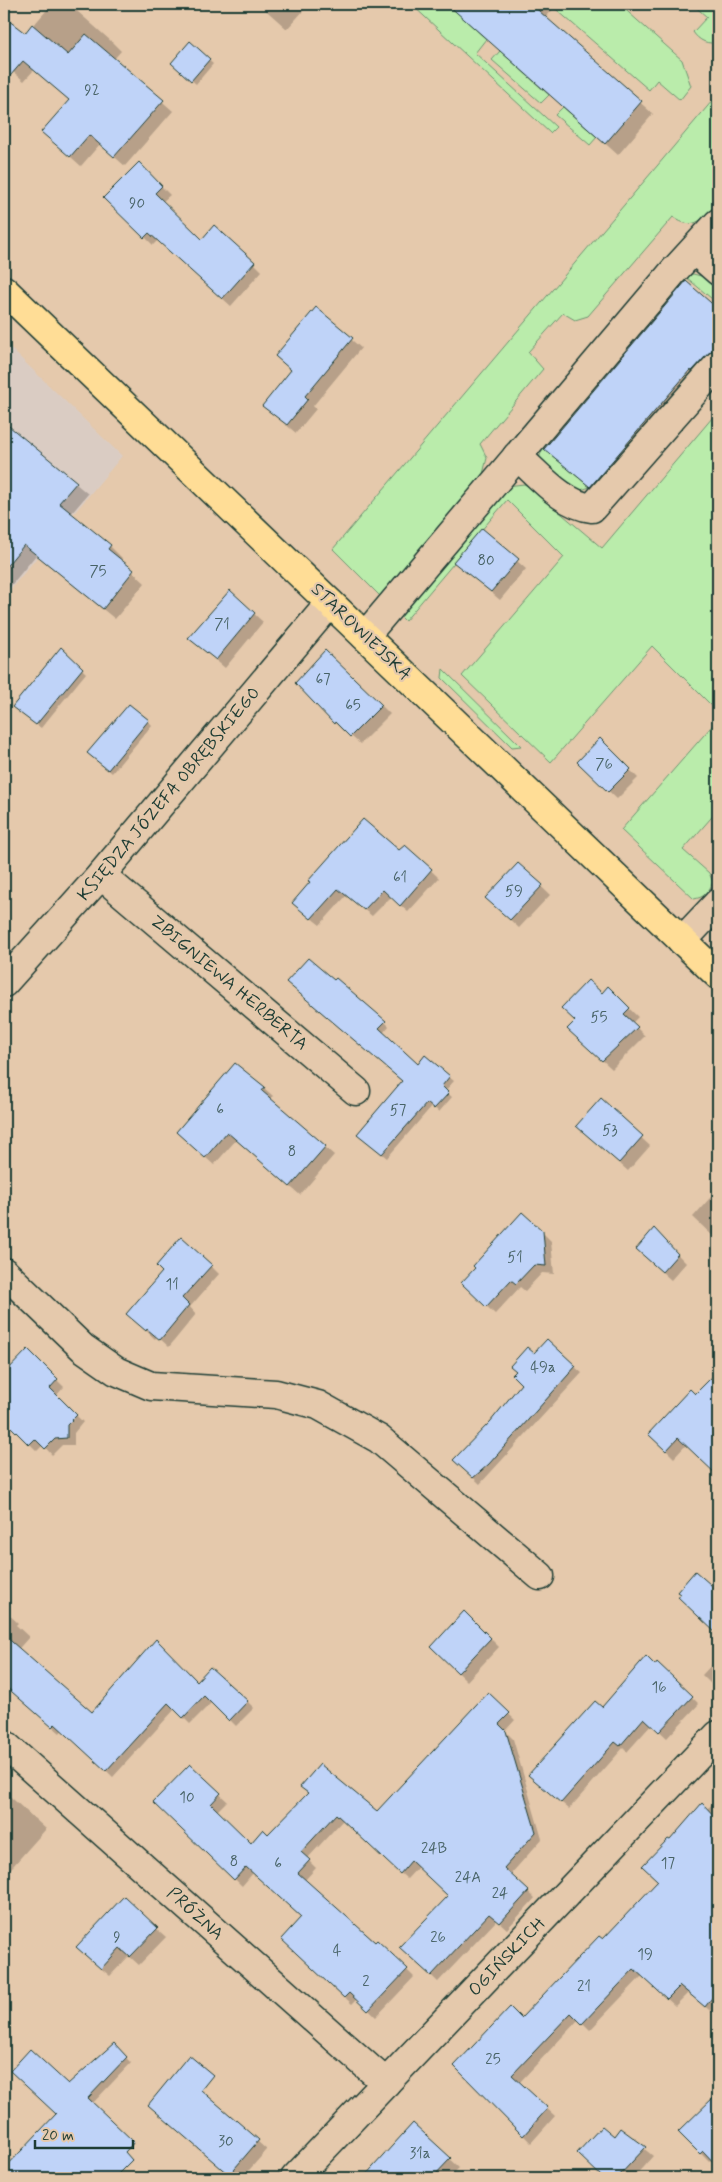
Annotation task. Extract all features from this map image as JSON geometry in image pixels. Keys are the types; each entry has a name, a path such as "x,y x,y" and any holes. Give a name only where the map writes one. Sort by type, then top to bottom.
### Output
{"main road":[{"name":"STAROWIEJSKA","path":"4,290 718,975"}],"street":[{"path":"365,636 718,223"},
{"path":"694,250 718,271"},
{"path":"517,456 568,500 582,507 592,508 718,365"},
{"name":"KSIĘDZA JÓZEFA OBRĘBSKIEGO","path":"4,983 101,876 330,603"},
{"name":"ZBIGNIEWA HERBERTA","path":"101,876 356,1091"},
{"path":"682,940 718,903"},
{"path":"4,1272 83,1348 116,1372 151,1386 276,1394 318,1405 379,1439 540,1576"},
{"name":"OGIŃSKICH","path":"295,2178 718,1735"},
{"name":"PRÓŻNA","path":"4,1744 386,2083"}],"shaded area":[{"path":"4,342 122,456 4,597"}],"green space":[{"path":"411,4 448,4 486,39 475,53 556,127 550,133"},
{"path":"550,4 619,4 682,60 691,86 680,100 657,80 649,90"},
{"path":"692,4 713,4 718,8 718,42 704,42 693,32 707,17"},
{"path":"500,51 549,95 541,103 492,60"},
{"path":"718,94 718,202 703,218 693,223 687,224 673,217 588,316 575,320 563,313 528,352 543,369 480,444 487,458 483,474 381,597 333,549"},
{"path":"563,107 597,137 590,145 555,115"},
{"path":"693,274 705,277 718,289 718,304 686,277"},
{"path":"718,411 718,712 652,646 551,762 462,676 564,557 507,500 405,621 398,614 507,486 524,484 530,487 602,548"},
{"path":"543,448 590,487 578,491 573,490 539,458"},
{"path":"443,669 521,746 512,747 442,678"},
{"path":"718,719 718,810 683,850 709,873 713,882 706,894 694,899 621,830"}],"building":[{"path":"447,4 531,4 642,101 605,144"},
{"path":"4,17 25,33 32,24 68,55 86,34 164,100 114,157 89,135 70,157 41,132 69,100 23,61 4,83"},
{"path":"190,41 210,59 191,81 171,63"},
{"path":"139,162 162,186 155,193 202,239 214,225 255,262 222,299 149,233 144,238 103,198"},
{"path":"686,281 718,309 718,344 692,371 690,370 590,487 544,449"},
{"path":"316,307 353,338 305,396 308,399 287,425 262,406 291,370 275,356"},
{"path":"4,422 77,482 59,503 111,545 108,549 134,570 103,609 24,545 4,569"},
{"path":"482,528 519,559 491,592 453,562"},
{"path":"230,590 255,613 216,660 188,638"},
{"path":"61,647 83,668 36,725 12,707"},
{"path":"325,650 382,705 350,737 335,722 334,724 295,683"},
{"path":"129,704 149,720 108,770 87,753"},
{"path":"600,738 631,769 608,792 577,762"},
{"path":"363,819 399,850 405,845 432,869 400,906 383,890 364,910 338,889 311,919 292,903 310,882 308,881"},
{"path":"518,863 543,885 510,920 485,898"},
{"path":"308,958 334,980 336,978 386,1021 379,1028 418,1064 425,1055 450,1076 442,1086 449,1093 434,1109 427,1103 382,1154 357,1134 402,1081 286,982"},
{"path":"588,980 602,993 608,986 630,1008 624,1014 638,1027 602,1061 567,1029 575,1021 561,1008"},
{"path":"235,1063 265,1087 262,1091 326,1146 290,1187 227,1132 205,1158 176,1132"},
{"path":"601,1098 643,1136 619,1163 576,1126"},
{"path":"522,1212 543,1231 546,1266 534,1265 516,1284 511,1280 486,1307 461,1283 475,1268 473,1266"},
{"path":"654,1228 678,1254 662,1272 636,1249"},
{"path":"181,1237 212,1265 182,1298 189,1305 160,1340 126,1314 162,1272 156,1266"},
{"path":"547,1339 576,1366 489,1464 473,1478 453,1460 490,1422 521,1384 512,1375 516,1371 510,1366 527,1347 534,1353"},
{"path":"28,1349 58,1379 50,1388 77,1415 67,1425 67,1438 55,1439 45,1449 35,1439 29,1445 4,1420 4,1374"},
{"path":"718,1371 718,1476 678,1438 666,1451 648,1434 690,1389 695,1394"},
{"path":"695,1571 718,1591 718,1635 678,1597 680,1594 677,1592"},
{"path":"464,1611 491,1638 458,1673 431,1647"},
{"path":"4,1635 92,1712 156,1639 197,1681 210,1667 248,1701 229,1721 204,1696 183,1718 168,1703 106,1771 55,1724 52,1727 4,1685"},
{"path":"646,1656 655,1665 657,1662 693,1696 659,1732 644,1718 620,1746 615,1742 561,1803 528,1775 595,1701 602,1707"},
{"path":"488,1692 510,1713 499,1724 506,1731 536,1832 504,1868 529,1891 500,1923 489,1914 431,1976 399,1947 448,1896 411,1861 400,1874 336,1814 301,1852 310,1860 298,1873 408,1969 368,2011 349,1993 344,1998 281,1939 301,1917 246,1867 234,1880 153,1802 190,1764 221,1793 211,1804 251,1843 263,1829 268,1834 308,1793 300,1787 320,1764 377,1811"},
{"path":"702,1803 718,1820 718,1990 705,2007 680,1986 667,1999 634,1969 582,2024 571,2013 512,2075 548,2108 523,2136 454,2066 510,2007 521,2018 599,1936 603,1939 658,1881 642,1866 668,1839 670,1840"},
{"path":"124,1896 158,1928 130,1957 120,1948 101,1969 76,1947"},
{"path":"114,2043 127,2057 88,2098 134,2142 125,2152 132,2160 114,2178 4,2178 4,2169 56,2114 10,2071 30,2049 68,2084"},
{"path":"189,2055 213,2075 201,2090 259,2140 229,2175 148,2105"},
{"path":"718,2093 718,2167 703,2151 700,2154 678,2132"},
{"path":"413,2123 451,2158 432,2178 363,2178"},
{"path":"602,2126 614,2136 620,2128 646,2147 617,2178 603,2178 577,2153"}]}
